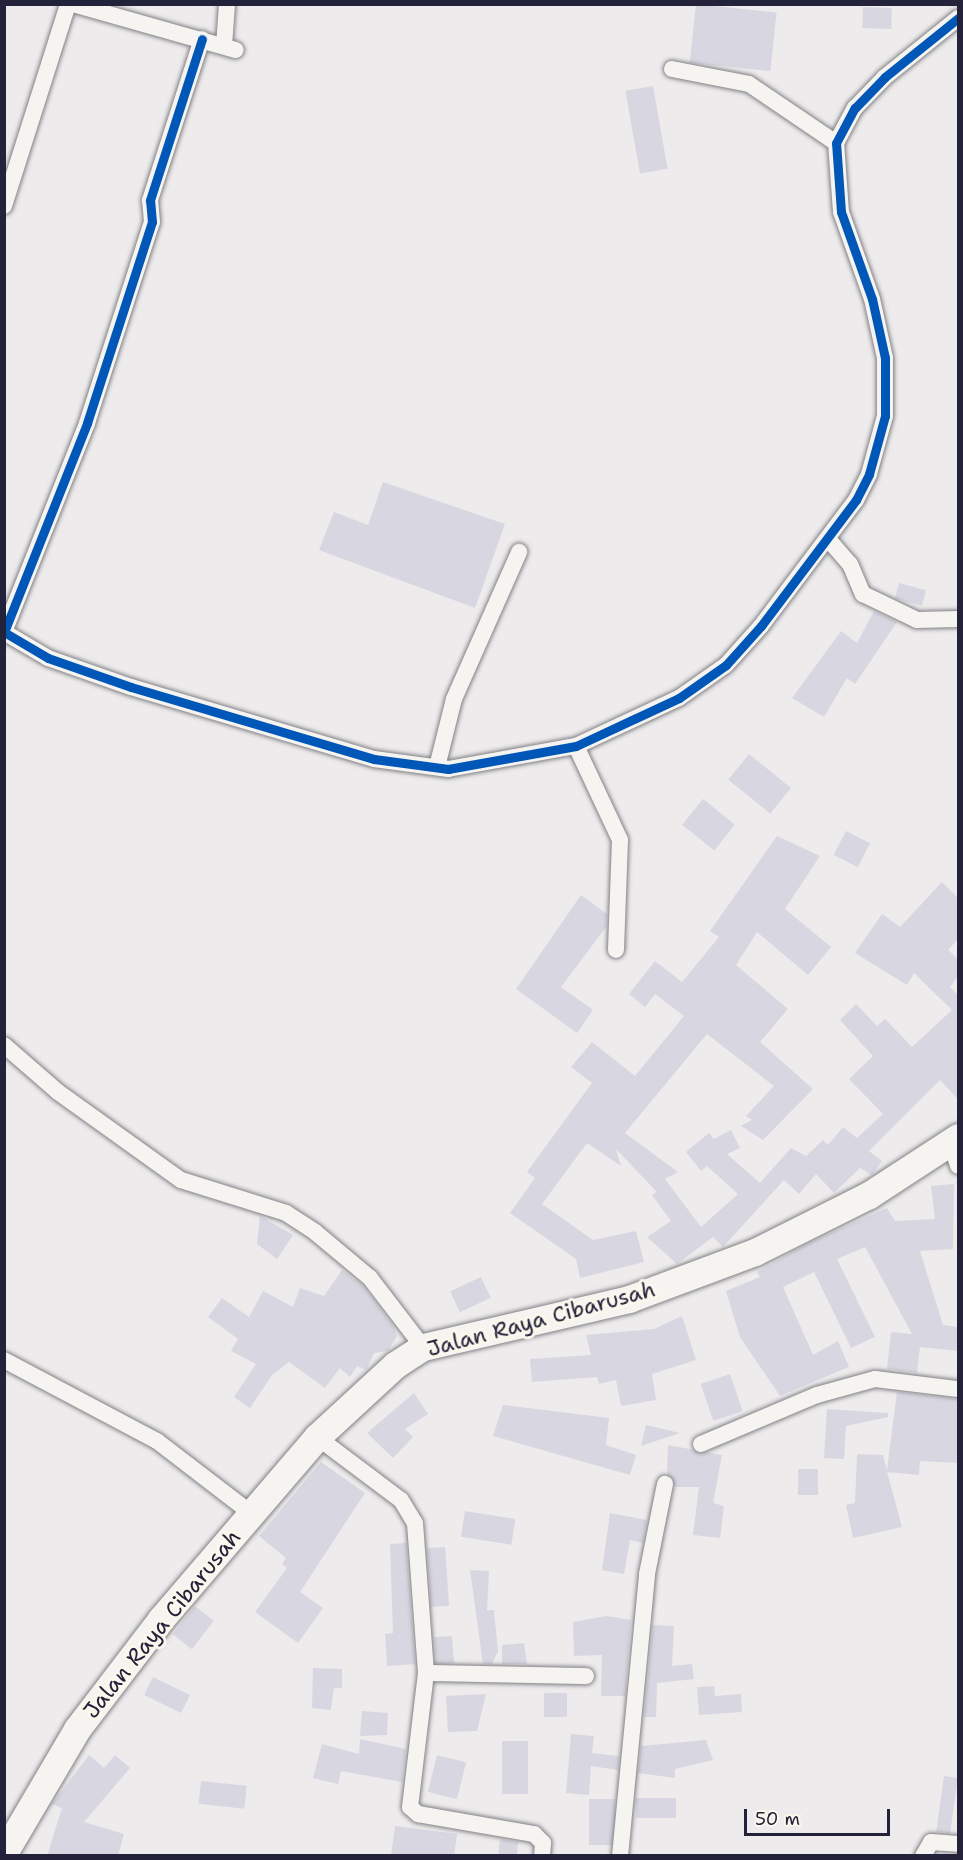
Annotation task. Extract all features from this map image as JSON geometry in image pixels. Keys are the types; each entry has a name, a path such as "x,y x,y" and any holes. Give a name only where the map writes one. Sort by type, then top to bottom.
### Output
{"main road":[{"name":"Jalan Raya Cibarusah","path":"4,1853 77,1729 161,1619 317,1437 394,1365 423,1347 629,1299 687,1279 813,1225 956,1149"}],"street":[{"path":"4,206 68,4"},
{"path":"73,4 121,11 230,48 227,4"},
{"path":"202,39 150,200 152,222 87,423 4,632 48,658 131,687 374,759 437,767 495,764 578,751 669,704 726,665 827,541 869,474 887,393 878,325 841,212 836,143 855,108 885,77 958,18"},
{"path":"672,69 749,84 836,143"},
{"path":"827,541 850,564 863,594 916,620 958,619"},
{"path":"437,767 454,699 519,552"},
{"path":"578,751 620,840 616,950"},
{"path":"4,1045 58,1092 181,1180 286,1213 315,1232 370,1278 423,1347"},
{"path":"4,1360 157,1441 252,1514"},
{"path":"701,1444 861,1382 911,1380 958,1389"},
{"path":"317,1437 400,1500 415,1523 426,1673 410,1807 418,1814 534,1834 543,1843 542,1856"},
{"path":"620,1856 646,1584 665,1484"},
{"path":"426,1673 586,1676"},
{"path":"923,1856 931,1842 958,1844"}],"building":[{"path":"696,4 777,12 770,71 690,63"},
{"path":"863,7 892,8 891,29 862,28"},
{"path":"653,86 668,169 640,174 625,91"},
{"path":"383,482 505,524 475,608 319,550 334,512 368,525"},
{"path":"899,583 926,590 922,606 895,598"},
{"path":"874,611 897,622 855,684 847,678 824,717 792,698 841,631 857,643"},
{"path":"749,754 791,788 770,814 728,780"},
{"path":"703,799 735,825 714,850 682,825"},
{"path":"846,831 870,843 858,867 834,855"},
{"path":"777,836 820,856 785,909 831,947 808,975 757,932 736,965 788,1009 760,1042 813,1089 763,1140 741,1126 752,1120 746,1116 774,1086 707,1034 625,1133 678,1172 665,1179 701,1227 738,1194 707,1166 701,1171 686,1152 709,1133 714,1139 731,1130 740,1148 727,1154 760,1183 791,1148 806,1156 823,1140 828,1145 843,1127 857,1138 883,1114 849,1079 873,1056 840,1020 856,1004 877,1026 885,1019 912,1047 952,1010 914,973 907,985 855,953 882,914 900,927 942,882 958,898 958,939 948,950 958,959 958,976 950,987 958,995 958,1099 940,1080 869,1151 882,1161 872,1175 860,1168 834,1193 816,1174 799,1194 784,1180 723,1247 713,1237 677,1264 647,1237 671,1221 652,1195 657,1192 616,1149 621,1166 587,1143 542,1204 593,1240 636,1231 644,1262 580,1278 576,1259 510,1213 535,1178 527,1172 592,1083 571,1067 592,1042 635,1076 684,1016 655,994 645,1007 629,994 655,961 682,982 719,937 710,931"},
{"path":"581,895 607,914 606,927 561,987 593,1010 577,1033 516,989"},
{"path":"954,1184 953,1249 920,1251 943,1325 958,1327 958,1351 920,1347 917,1373 887,1369 891,1332 912,1334 865,1247 837,1259 875,1337 851,1348 814,1272 783,1287 813,1355 838,1341 849,1367 780,1396 740,1337 726,1291 760,1277 757,1272 806,1244 887,1208 895,1221 935,1219 931,1186"},
{"path":"260,1216 293,1235 277,1259 257,1244"},
{"path":"342,1270 362,1285 394,1327 397,1336 388,1351 374,1353 366,1370 357,1366 350,1377 340,1368 325,1388 289,1362 272,1375 250,1408 234,1397 256,1364 231,1351 238,1339 208,1317 222,1298 249,1317 263,1291 293,1307 300,1288 324,1296"},
{"path":"481,1277 491,1298 460,1312 450,1291"},
{"path":"682,1316 696,1360 652,1374 656,1400 621,1406 616,1380 599,1384 597,1377 532,1382 530,1359 591,1355 586,1335 654,1329"},
{"path":"730,1374 743,1411 713,1421 701,1384"},
{"path":"897,1392 958,1399 958,1463 920,1461 919,1475 887,1472 902,1527 853,1538 846,1505 855,1503 857,1454 883,1455 887,1470"},
{"path":"414,1393 428,1414 405,1429 413,1437 393,1458 367,1433"},
{"path":"503,1405 609,1418 606,1445 636,1455 630,1475 493,1436"},
{"path":"827,1409 888,1413 888,1417 846,1426 844,1459 824,1458"},
{"path":"646,1425 680,1433 641,1446"},
{"path":"668,1445 722,1455 713,1503 724,1506 720,1538 693,1535 699,1487 675,1487 667,1474"},
{"path":"321,1462 365,1493 300,1592 323,1608 298,1643 255,1612 287,1568 282,1564 286,1558 259,1536"},
{"path":"798,1469 818,1469 818,1495 798,1495"},
{"path":"465,1511 515,1519 511,1545 461,1537"},
{"path":"610,1513 647,1520 643,1543 630,1540 624,1574 602,1570"},
{"path":"406,1543 415,1664 387,1666 385,1634 393,1633 390,1544"},
{"path":"445,1547 449,1606 431,1607 427,1548"},
{"path":"470,1570 489,1571 487,1610 494,1610 498,1651 492,1664 483,1664"},
{"path":"195,1606 214,1621 192,1649 173,1634"},
{"path":"607,1616 631,1620 625,1696 601,1696 602,1655 574,1656 573,1622"},
{"path":"653,1625 674,1626 672,1666 692,1664 694,1679 657,1683 656,1717 644,1717"},
{"path":"452,1636 454,1663 436,1664 434,1637"},
{"path":"524,1643 527,1664 502,1664 502,1645"},
{"path":"313,1668 342,1669 342,1688 334,1688 331,1710 312,1708"},
{"path":"153,1677 190,1695 181,1713 144,1695"},
{"path":"714,1686 715,1696 741,1694 742,1712 699,1715 697,1687"},
{"path":"544,1693 567,1693 567,1717 544,1717"},
{"path":"486,1694 477,1731 448,1732 446,1696"},
{"path":"362,1711 388,1713 387,1735 360,1736"},
{"path":"571,1734 594,1736 592,1753 619,1756 618,1770 591,1766 589,1795 566,1793"},
{"path":"360,1739 406,1749 402,1782 341,1771 338,1784 313,1778 322,1744 359,1754"},
{"path":"706,1740 713,1760 675,1769 675,1778 638,1773 641,1746"},
{"path":"502,1741 528,1741 528,1794 502,1794"},
{"path":"89,1755 104,1768 115,1755 130,1768 84,1822 124,1834 118,1856 47,1856 62,1808 52,1804"},
{"path":"437,1755 466,1762 457,1799 428,1792"},
{"path":"944,1776 958,1778 950,1833 936,1831"},
{"path":"201,1781 247,1786 244,1809 199,1804"},
{"path":"636,1798 676,1798 676,1818 636,1818"},
{"path":"589,1799 615,1799 615,1845 589,1845"},
{"path":"395,1826 457,1834 454,1856 391,1856"},
{"path":"500,1839 518,1842 517,1856 498,1856"}],"cycle path":[{"path":"4,632 48,658 131,687 374,759 448,769 576,746 679,698 726,665 761,626 856,500 869,474 885,416 885,358 872,299 841,212 836,143 855,108 885,77 958,18"},
{"path":"4,632 87,423 152,222 150,200 202,39"}]}
